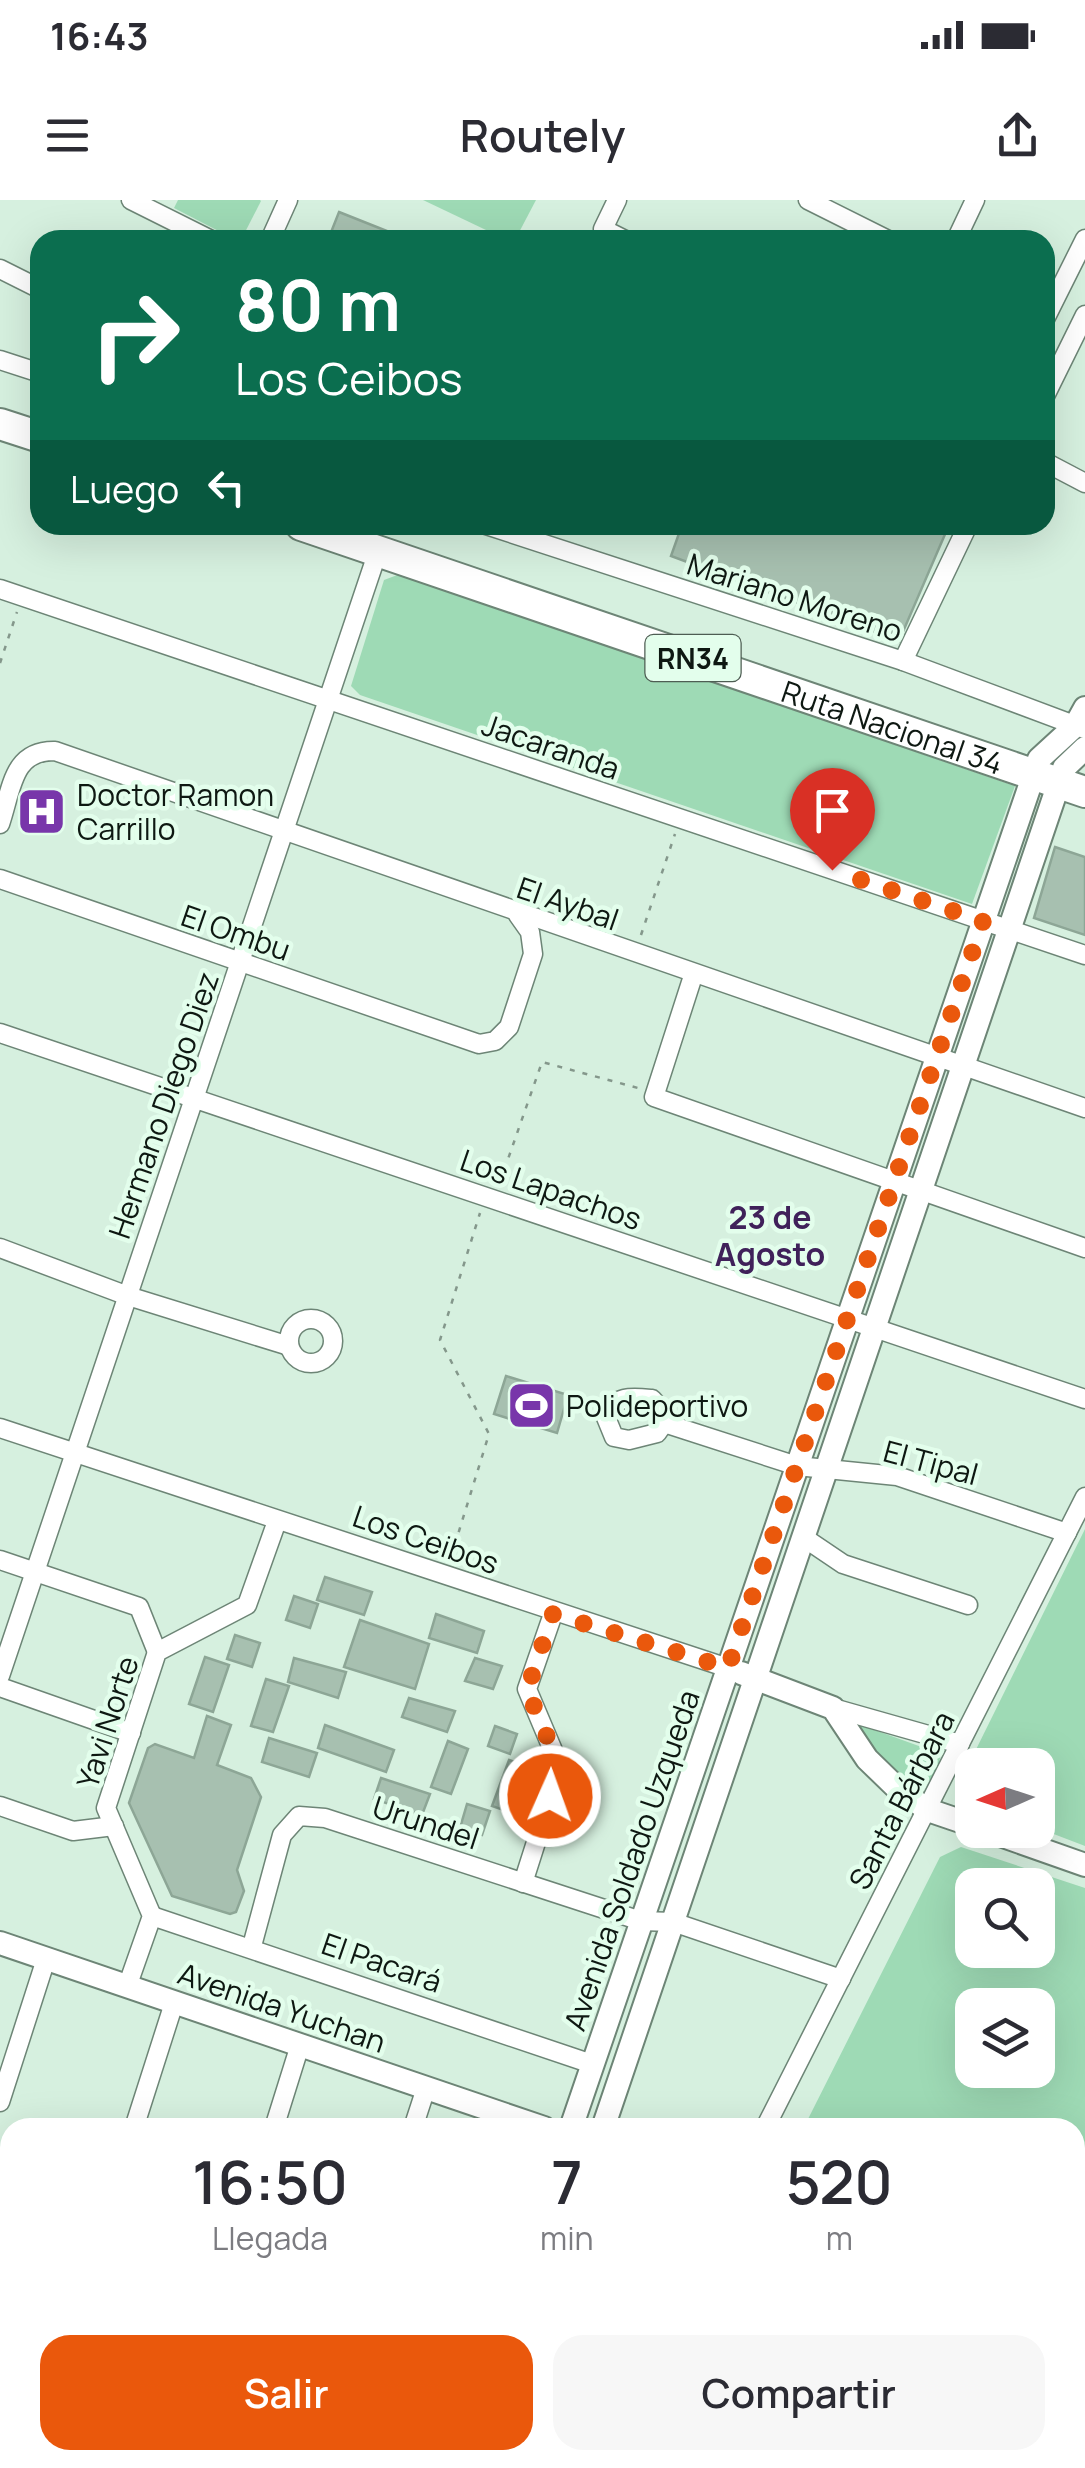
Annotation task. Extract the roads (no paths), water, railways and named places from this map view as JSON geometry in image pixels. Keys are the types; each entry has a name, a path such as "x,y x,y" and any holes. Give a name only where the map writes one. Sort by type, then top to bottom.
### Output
{"highway":[{"path":"0,403 30,414"},
{"path":"0,424 30,434"},
{"name":"Ruta Nacional 34","path":"330,535 1070,756"},
{"name":"Ruta Nacional 34","path":"392,535 1070,756"}],"street":[{"path":"131,200 192,230"},
{"path":"274,230 288,200"},
{"path":"605,230 617,200"},
{"path":"808,200 868,230"},
{"path":"961,230 975,200"},
{"path":"1055,299 1085,239"},
{"path":"0,269 30,283"},
{"path":"1055,376 1085,315"},
{"path":"0,360 30,370"},
{"path":"1055,467 1085,483"},
{"name":"Mariano Moreno","path":"517,535 904,661 1070,756"},
{"path":"904,661 963,535"},
{"name":"Hermano Diego Diez","path":"0,1676 378,551"},
{"name":"Jacaranda","path":"0,588 1085,955"},
{"name":"El Aybal","path":"0,824 24,758 34,750 55,751 693,976 1085,1108"},
{"name":"Avenida Soldado Uzqueda","path":"573,2118 983,921 1070,756"},
{"name":"Avenida Soldado Uzqueda","path":"606,2118 1070,756"},
{"name":"El Ombu","path":"0,879 479,1044 495,1041 509,1028 532,954 530,932 518,914"},
{"path":"693,976 654,1095 894,1184 1085,1248"},
{"name":"Los Lapachos","path":"0,1033 1085,1398"},
{"path":"0,1248 128,1296 289,1346"},
{"name":"El Tipal","path":"664,1422 797,1466 825,1472 897,1476 1067,1534"},
{"name":"Los Ceibos","path":"0,1428 553,1614 728,1668 833,1708 960,1744"},
{"name":"Santa Bárbara","path":"770,2118 1085,1497"},
{"name":"Yavi Norte","path":"152,1916 106,1808 158,1652 247,1605 277,1521"},
{"path":"803,1537 842,1564 968,1605"},
{"path":"0,1560 139,1607 158,1652"},
{"path":"523,1883 560,1767 527,1690 553,1614"},
{"path":"0,1687 131,1733"},
{"path":"833,1708 867,1759 898,1790 928,1810 955,1819"},
{"path":"0,1806 72,1832 114,1826"},
{"name":"Urundel","path":"252,1946 282,1835 300,1816 325,1818 641,1921 673,1922 841,1978"},
{"path":"1037,1848 1085,1865"},
{"path":"128,1987 152,1916"},
{"name":"El Pacará","path":"152,1916 252,1946 592,2064"},
{"name":"Avenida Yuchan","path":"0,1943 514,2118"},
{"path":"0,2102 46,1959"},
{"path":"137,2118 174,2002"},
{"path":"277,2118 300,2046"},
{"path":"416,2118 426,2088"}],"place":[{"name":"Doctor Ramon Carrillo","path":"42,811"},
{"name":"Polideportivo","path":"531,1405"}],"district":[{"name":"23 de Agosto","path":"770,1236"}]}
